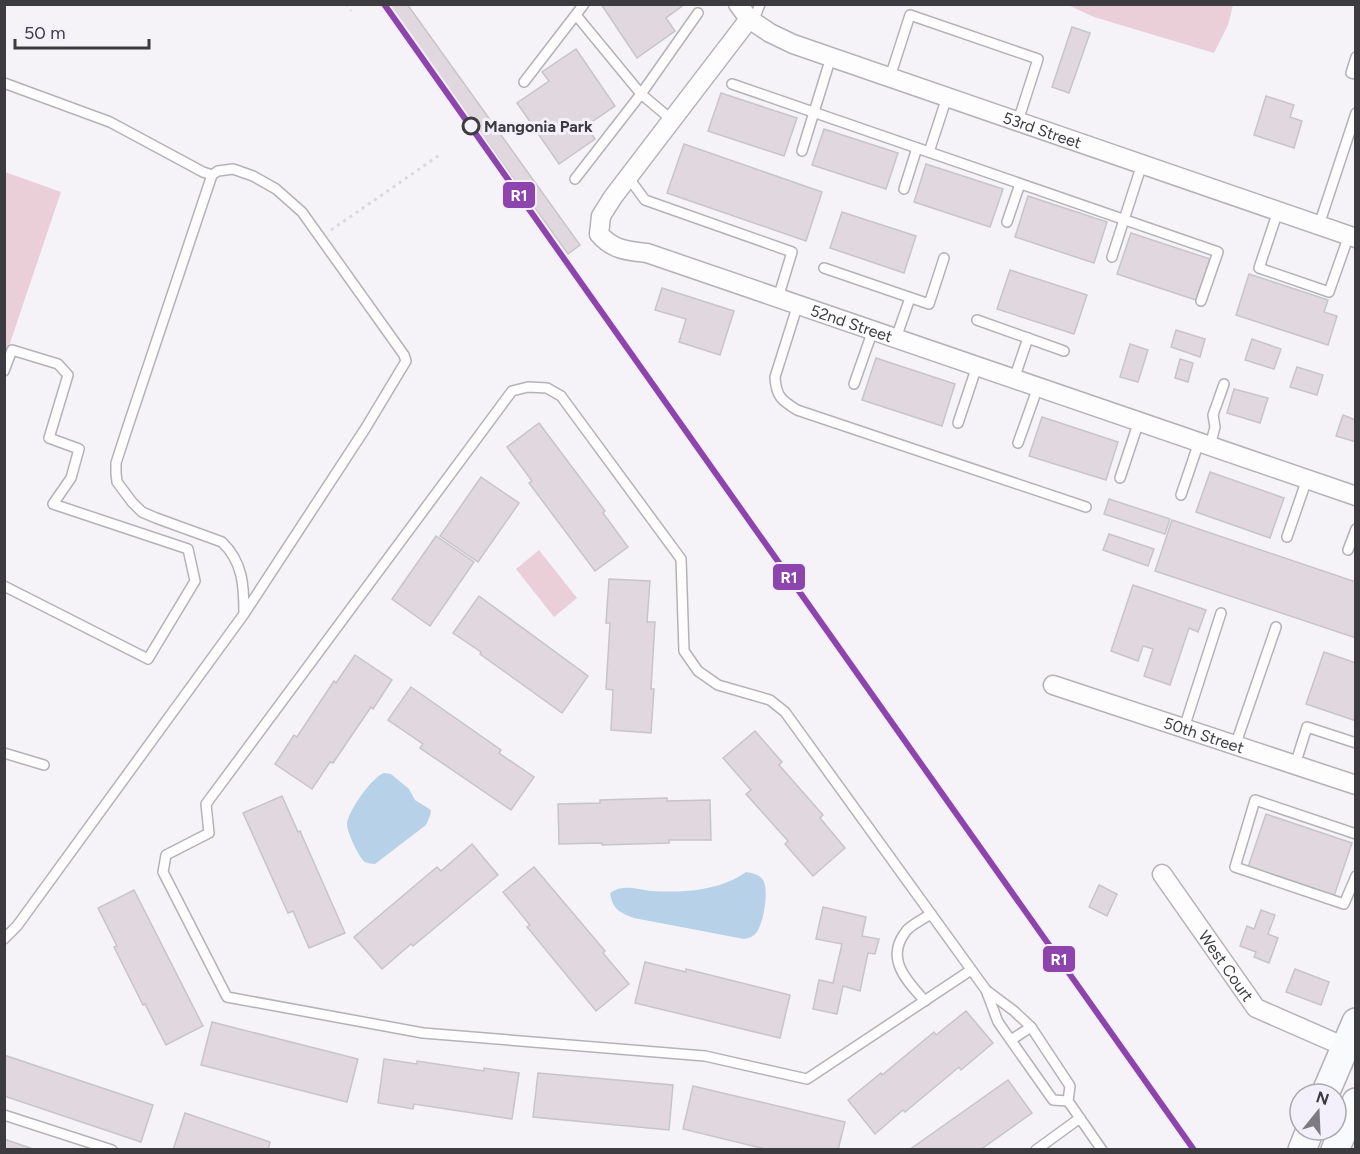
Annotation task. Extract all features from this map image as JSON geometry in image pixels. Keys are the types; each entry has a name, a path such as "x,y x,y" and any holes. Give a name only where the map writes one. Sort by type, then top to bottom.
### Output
{"main road":[{"path":"1330,1082 1350,1035"},
{"path":"1335,1149 1349,1117"}],"street":[{"name":"53rd Street","path":"747,15 770,33 793,44 1352,236"},
{"name":"52nd Street","path":"747,15 672,120 613,197 602,216 599,234 608,244 625,250 647,253 1356,496"},
{"name":"50th Street","path":"1053,685 1356,785"},
{"name":"West Court","path":"1162,874 1256,1008 1350,1035"}],"lane":[{"path":"524,82 585,4"},
{"path":"747,15 760,4"},
{"path":"575,179 698,13"},
{"path":"576,15 640,94 672,120"},
{"path":"890,77 910,15 1038,59 1017,121"},
{"path":"802,151 831,57"},
{"path":"1356,57 1351,72 1356,74"},
{"path":"4,83 110,122 212,175"},
{"path":"732,84 1218,252 1201,301"},
{"path":"929,152 947,97"},
{"path":"1319,225 1356,113"},
{"path":"904,189 917,148"},
{"path":"1112,256 1142,164"},
{"path":"4,939 17,927 244,614 365,429 406,361 303,212 276,189 253,176 233,169 218,171 212,175 116,463 116,473 117,482 142,512 213,538 230,549 243,576 244,614"},
{"path":"628,177 645,200 792,252 778,298"},
{"path":"1007,222 1020,184"},
{"path":"1278,211 1259,267 1329,292 1352,236"},
{"path":"824,268 929,304 944,258"},
{"path":"896,338 910,297"},
{"path":"798,304 775,377 776,389 783,401 797,410 1086,507"},
{"path":"977,320 1064,351"},
{"path":"854,384 873,330"},
{"path":"1014,379 1028,338"},
{"path":"4,371 12,350 58,364 68,375 49,438 79,450 71,478 53,504 188,549 195,581 148,659 4,586"},
{"path":"958,423 977,366"},
{"path":"1180,495 1215,427 1213,414 1224,384"},
{"path":"971,970 807,1079 705,1056 423,1034 227,997 162,872 166,855 209,833 206,804 512,391 528,387 547,388 561,396 681,559 684,651 698,671 718,685 770,700 785,712 986,990 1014,1011 1030,1027 1070,1086 1068,1101 1102,1149"},
{"path":"1018,443 1038,387"},
{"path":"1119,478 1139,422"},
{"path":"1287,537 1307,479"},
{"path":"1348,550 1356,529"},
{"path":"1184,728 1221,613"},
{"path":"1235,746 1276,627"},
{"path":"1294,765 1307,727 1356,743"},
{"path":"4,753 44,765"},
{"path":"1355,876 1344,904 1234,867 1255,800 1356,834"},
{"path":"925,1001 907,981 897,964 898,946 908,929 931,914"},
{"path":"986,990 998,1022 1053,1100 1068,1101"},
{"path":"1011,1040 1030,1027"},
{"path":"4,1115 112,1149"},
{"path":"1036,1149 1080,1118"}],"path":[{"path":"346,4 351,11"},
{"path":"321,237 441,154"}],"shaded area":[{"path":"1068,5 1233,5 1228,25 1214,53 1094,17"},
{"path":"5,172 61,192 5,358"},
{"path":"539,550 577,598 554,617 516,569"}],"water":[{"path":"384,773 391,774 409,789 415,800 431,810 426,825 372,864 365,862 360,855 347,823 362,795 373,781"},
{"path":"746,872 753,873 763,880 766,897 763,918 758,930 753,936 744,939 634,918 618,910 610,893 625,888 663,892 688,891 713,887"}],"building":[{"path":"388,4 407,4 580,245 568,254"},
{"path":"601,4 685,4 666,18 675,31 637,58"},
{"path":"1072,27 1090,33 1069,93 1052,87"},
{"path":"576,49 615,106 586,126 595,139 559,164 517,103 549,81 542,72"},
{"path":"721,93 797,118 784,156 708,131"},
{"path":"1266,96 1294,105 1290,117 1302,121 1294,148 1254,135"},
{"path":"824,129 898,153 886,189 812,165"},
{"path":"684,144 822,192 806,241 667,193"},
{"path":"926,164 1003,189 990,227 914,202"},
{"path":"1028,196 1107,222 1094,263 1015,237"},
{"path":"842,212 916,236 904,273 830,248"},
{"path":"1131,233 1210,259 1196,300 1117,274"},
{"path":"1010,270 1087,295 1074,334 997,309"},
{"path":"1249,274 1328,300 1324,312 1337,316 1328,345 1236,315"},
{"path":"662,288 734,311 720,355 679,342 686,319 655,310"},
{"path":"1176,330 1205,339 1200,357 1171,347"},
{"path":"1252,339 1281,349 1274,369 1245,360"},
{"path":"1130,344 1148,350 1138,382 1120,377"},
{"path":"876,358 955,384 942,426 862,400"},
{"path":"1180,359 1193,363 1188,382 1175,378"},
{"path":"1297,367 1323,375 1317,395 1290,387"},
{"path":"1234,389 1268,398 1260,423 1227,413"},
{"path":"1343,415 1356,420 1356,442 1336,436"},
{"path":"1042,417 1118,442 1106,480 1029,456"},
{"path":"539,423 605,511 603,513 628,547 595,571 529,483 532,481 507,447"},
{"path":"1210,472 1284,498 1270,538 1196,512"},
{"path":"481,477 519,503 478,562 440,536"},
{"path":"1109,499 1170,519 1165,534 1104,514"},
{"path":"1172,520 1356,582 1356,638 1155,571"},
{"path":"1109,534 1154,549 1148,566 1103,550"},
{"path":"436,536 474,562 430,626 392,599"},
{"path":"609,579 650,581 647,622 655,622 651,733 611,730 613,690 606,689 610,623 606,623"},
{"path":"1133,585 1206,610 1198,632 1189,628 1170,685 1144,676 1153,649 1143,646 1138,661 1111,651"},
{"path":"479,596 588,676 562,713 453,633"},
{"path":"1324,652 1356,663 1356,721 1306,704"},
{"path":"355,655 392,680 373,709 371,707 333,763 330,762 312,789 275,764 294,735 297,737 334,681 336,683"},
{"path":"411,687 501,750 499,753 534,777 511,810 420,748 423,744 388,720"},
{"path":"755,731 782,762 779,765 823,815 820,818 845,848 813,876 785,844 788,841 746,794 751,790 723,758"},
{"path":"282,796 345,933 309,948 293,911 288,913 243,813"},
{"path":"667,798 667,801 710,800 711,840 669,840 669,843 602,845 602,843 559,844 558,804"},
{"path":"1266,814 1352,843 1334,896 1248,867"},
{"path":"472,844 498,875 382,969 354,937 437,867 441,871"},
{"path":"534,867 605,951 603,953 629,984 596,1011 527,927 530,925 503,892"},
{"path":"1099,885 1117,894 1107,916 1089,907"},
{"path":"134,890 203,1026 166,1045 114,947 117,946 98,908"},
{"path":"823,907 866,917 862,936 879,939 875,954 868,953 860,991 843,986 837,1014 813,1009 819,980 833,983 842,944 816,939"},
{"path":"1261,910 1275,915 1268,934 1278,938 1269,963 1254,957 1256,952 1240,946 1247,926 1254,929"},
{"path":"645,962 686,972 686,969 790,995 780,1038 635,1003"},
{"path":"1295,969 1329,982 1321,1005 1286,992"},
{"path":"966,1011 993,1043 961,1070 959,1067 905,1112 903,1110 875,1134 848,1100 934,1032 936,1035"},
{"path":"212,1022 358,1059 347,1102 201,1065"},
{"path":"4,1055 153,1105 141,1142 4,1096"},
{"path":"384,1059 519,1073 512,1119 414,1104 413,1109 378,1103"},
{"path":"538,1073 673,1085 669,1130 533,1117"},
{"path":"1008,1080 1032,1113 980,1150 909,1150"},
{"path":"693,1086 845,1122 838,1150 769,1150 683,1129"},
{"path":"185,1113 270,1142 268,1150 173,1150"},
{"path":"4,1139 36,1150 4,1150"}],"transit line":[{"name":"R1","path":"384,4 1194,1150"}],"place":[{"name":"Mangonia Park","path":"471,126"}]}
